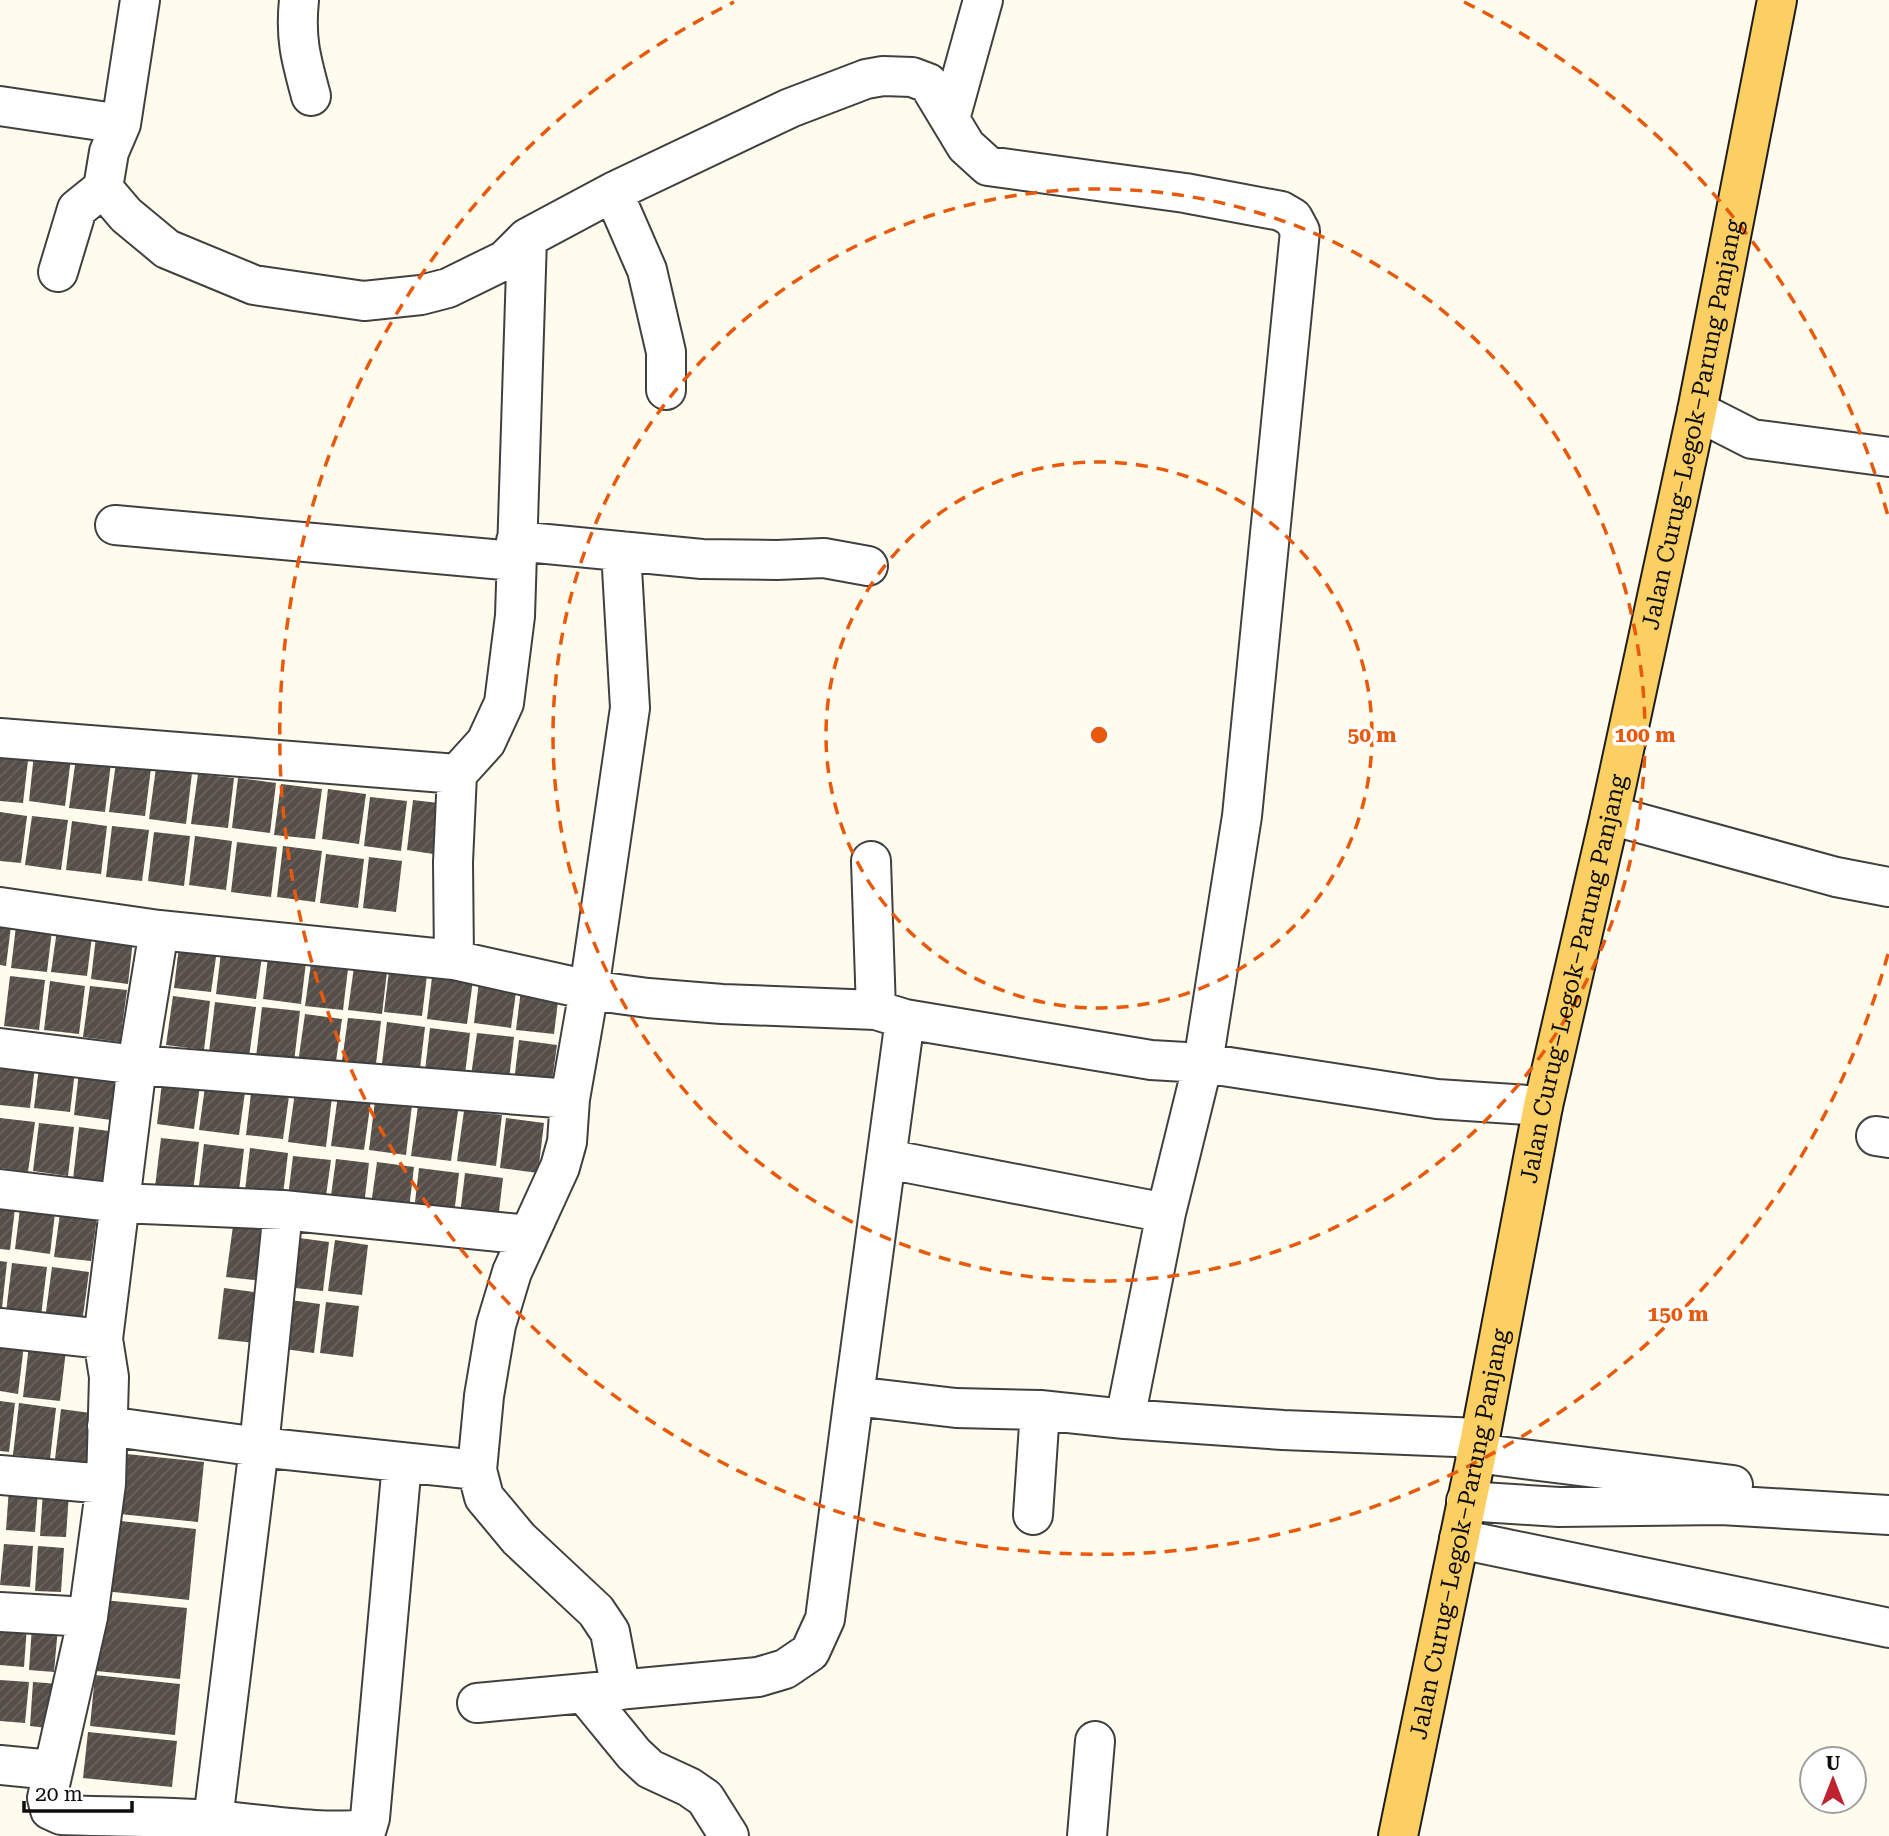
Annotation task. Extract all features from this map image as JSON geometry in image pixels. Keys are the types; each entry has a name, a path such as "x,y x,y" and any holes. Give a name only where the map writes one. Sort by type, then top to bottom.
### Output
{"main road":[{"name":"Jalan Curug–Legok–Parung Panjang","path":"1398,1836 1542,1106 1610,815 1697,411 1777,0"}],"street":[{"path":"58,272 77,209 103,188 109,152 121,124 140,0"},
{"path":"299,0 297,46 311,96"},
{"path":"950,119 983,0"},
{"path":"103,188 126,215 167,249 254,285 364,302 421,295 448,288 505,260 527,238 613,192 790,108 866,79 883,76 904,77 928,83 965,146 988,166 1185,193 1281,212 1293,218 1300,231 1242,816 1203,1063 1166,1213 1125,1419"},
{"path":"0,106 121,124"},
{"path":"613,192 647,270 666,352 666,390"},
{"path":"454,960 453,862 457,774 486,742 504,703 515,616 527,238"},
{"path":"1697,411 1752,439 1889,457"},
{"path":"115,525 516,551 621,551 702,559 777,561 824,558 868,566"},
{"path":"621,551 630,708 589,990 570,1099 567,1142 559,1167 512,1272 496,1325 484,1396 477,1470 484,1497 519,1539 596,1611 610,1632 602,1691 635,1754 650,1769 690,1787 705,1798 729,1836"},
{"path":"0,738 457,774"},
{"path":"1610,815 1836,877 1889,887"},
{"path":"477,1703 758,1677 785,1669 810,1652 825,1619 887,1159 891,1014 871,861"},
{"path":"0,907 159,930 454,960 589,990 722,1004 891,1014 1151,1060 1203,1063 1437,1099 1542,1106"},
{"path":"159,930 118,1203 103,1339 109,1377 106,1484 88,1617 52,1770 47,1804 50,1810 61,1815 213,1820 310,1835 355,1833 367,1828 402,1463"},
{"path":"0,1048 137,1065 570,1099"},
{"path":"887,1159 1166,1213"},
{"path":"0,1189 118,1203 284,1210 528,1235"},
{"path":"213,1820 259,1447 284,1210"},
{"path":"0,1328 103,1339"},
{"path":"854,1396 957,1408 1041,1410 1125,1419 1477,1445 1749,1487 1889,1494"},
{"path":"1033,1515 1041,1410"},
{"path":"107,1426 259,1447 477,1470"},
{"path":"0,1475 106,1484"},
{"path":"1466,1501 1559,1507 1721,1505 1889,1515"},
{"path":"1458,1539 1889,1629"},
{"path":"0,1612 88,1617"},
{"path":"1087,1836 1096,1741"},
{"path":"0,1765 52,1770"}],"building":[{"path":"0,749 29,752 23,803 0,801"},
{"path":"34,754 71,758 65,806 29,801"},
{"path":"76,758 111,763 105,812 69,808"},
{"path":"116,763 151,768 145,816 109,812"},
{"path":"156,768 192,773 186,824 149,819"},
{"path":"198,774 234,778 228,828 191,824"},
{"path":"238,778 276,783 270,833 232,828"},
{"path":"281,784 322,789 315,839 274,835"},
{"path":"328,789 366,794 359,844 322,839"},
{"path":"370,797 407,801 401,851 364,846"},
{"path":"413,800 447,804 440,855 407,850"},
{"path":"0,812 27,816 21,863 0,861"},
{"path":"32,816 68,820 61,870 25,865"},
{"path":"72,821 107,826 101,874 66,870"},
{"path":"112,826 149,830 142,881 106,877"},
{"path":"154,832 190,836 184,886 148,881"},
{"path":"195,836 232,841 226,890 189,885"},
{"path":"237,842 277,847 271,897 231,892"},
{"path":"283,846 322,851 315,902 277,897"},
{"path":"326,854 364,859 358,908 320,903"},
{"path":"369,857 402,861 396,912 363,908"},
{"path":"0,916 12,918 6,966 0,965"},
{"path":"17,918 53,922 47,972 11,968"},
{"path":"58,923 93,928 87,976 51,972"},
{"path":"97,928 134,932 128,984 91,979"},
{"path":"180,938 218,943 211,992 174,988"},
{"path":"222,944 263,949 256,999 216,994"},
{"path":"269,949 307,953 301,1004 263,999"},
{"path":"312,956 349,961 343,1010 305,1006"},
{"path":"355,960 388,963 382,1014 348,1010"},
{"path":"390,963 428,967 422,1016 384,1012"},
{"path":"433,969 474,973 467,1024 427,1019"},
{"path":"480,973 518,978 511,1028 474,1023"},
{"path":"10,976 45,980 39,1030 4,1026"},
{"path":"50,981 85,986 79,1034 44,1030"},
{"path":"522,981 560,985 554,1034 516,1030"},
{"path":"90,986 127,990 120,1042 83,1037"},
{"path":"173,996 210,1001 204,1050 166,1045"},
{"path":"215,1002 256,1007 249,1057 209,1052"},
{"path":"262,1007 300,1011 294,1062 256,1057"},
{"path":"305,1014 342,1019 335,1068 298,1063"},
{"path":"348,1018 381,1021 375,1072 341,1068"},
{"path":"387,1022 425,1027 419,1077 381,1072"},
{"path":"430,1028 470,1033 464,1083 424,1079"},
{"path":"477,1033 514,1037 508,1088 470,1083"},
{"path":"519,1040 557,1045 550,1095 513,1090"},
{"path":"0,1054 36,1059 30,1108 0,1105"},
{"path":"40,1059 76,1063 70,1112 34,1108"},
{"path":"80,1064 117,1068 111,1120 74,1115"},
{"path":"163,1074 201,1079 194,1129 157,1124"},
{"path":"206,1080 246,1085 239,1135 199,1130"},
{"path":"252,1085 290,1089 283,1139 246,1135"},
{"path":"295,1092 332,1097 326,1147 288,1142"},
{"path":"338,1095 371,1100 364,1150 331,1146"},
{"path":"375,1100 412,1105 406,1155 369,1150"},
{"path":"418,1106 458,1111 451,1161 411,1156"},
{"path":"464,1111 502,1115 496,1166 457,1161"},
{"path":"0,1118 35,1122 28,1172 0,1168"},
{"path":"506,1118 544,1123 538,1173 500,1168"},
{"path":"39,1123 74,1127 68,1176 33,1171"},
{"path":"79,1127 116,1132 109,1183 73,1179"},
{"path":"161,1138 199,1142 193,1192 155,1187"},
{"path":"204,1144 244,1149 238,1199 198,1194"},
{"path":"250,1148 288,1153 282,1203 244,1199"},
{"path":"293,1156 331,1160 324,1210 287,1205"},
{"path":"336,1159 369,1163 363,1214 329,1210"},
{"path":"377,1162 414,1167 408,1217 370,1212"},
{"path":"419,1168 459,1173 453,1223 413,1219"},
{"path":"465,1173 503,1178 497,1228 459,1223"},
{"path":"0,1198 16,1200 10,1250 0,1249"},
{"path":"21,1201 56,1205 50,1254 15,1249"},
{"path":"61,1206 98,1210 91,1261 54,1257"},
{"path":"233,1226 271,1231 264,1281 226,1277"},
{"path":"292,1237 329,1242 323,1291 286,1287"},
{"path":"335,1240 368,1245 362,1295 328,1291"},
{"path":"0,1261 7,1262 2,1308 0,1308"},
{"path":"12,1263 47,1267 41,1316 6,1312"},
{"path":"52,1267 89,1272 82,1323 45,1319"},
{"path":"224,1288 262,1293 255,1343 218,1339"},
{"path":"283,1299 320,1304 314,1353 277,1348"},
{"path":"326,1302 359,1306 353,1357 320,1353"},
{"path":"0,1342 24,1345 18,1394 0,1391"},
{"path":"29,1345 66,1350 60,1401 23,1397"},
{"path":"0,1401 15,1403 9,1452 0,1451"},
{"path":"19,1403 56,1408 50,1459 13,1455"},
{"path":"61,1409 98,1414 92,1464 55,1459"},
{"path":"117,1453 204,1462 198,1522 110,1513"},
{"path":"9,1488 38,1491 35,1532 6,1530"},
{"path":"43,1491 69,1493 66,1537 40,1536"},
{"path":"111,1520 196,1529 189,1600 104,1591"},
{"path":"4,1544 33,1546 30,1587 0,1585"},
{"path":"38,1546 64,1548 61,1592 35,1591"},
{"path":"103,1600 187,1608 180,1679 96,1671"},
{"path":"0,1623 27,1626 24,1667 0,1665"},
{"path":"32,1626 58,1627 54,1672 29,1670"},
{"path":"95,1675 180,1684 175,1735 90,1726"},
{"path":"0,1680 29,1682 25,1723 0,1721"},
{"path":"33,1682 59,1684 56,1729 30,1726"},
{"path":"88,1732 177,1741 172,1787 83,1778"}]}
